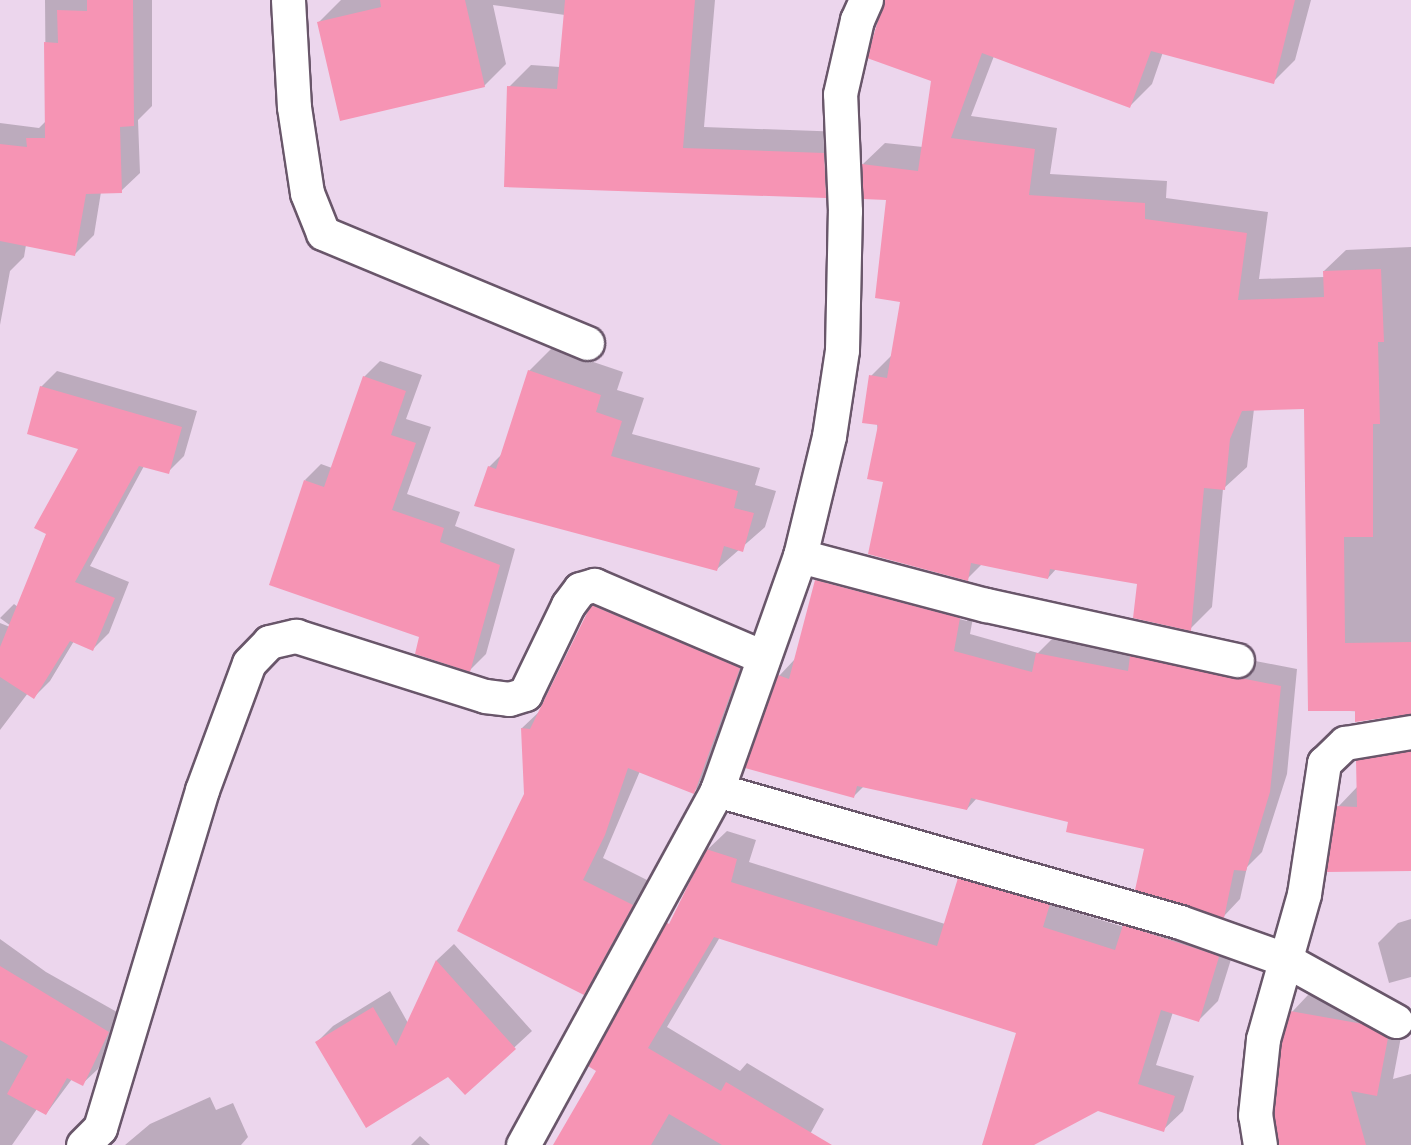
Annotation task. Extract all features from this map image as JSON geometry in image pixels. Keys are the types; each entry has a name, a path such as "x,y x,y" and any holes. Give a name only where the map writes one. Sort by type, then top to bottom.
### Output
{"street":[{"path":"288,0 294,107 307,193 323,233 587,343"},
{"path":"523,1145 717,790 800,556 829,436 842,350 845,210 840,94 854,30 866,0"},
{"path":"800,556 986,605 1237,660"},
{"path":"83,1145 100,1128 201,790 249,663 269,642 296,636 485,696 509,699 525,694 568,605 580,589 594,585 763,657"},
{"path":"1260,1145 1255,1115 1263,1039 1304,894 1324,763 1345,743 1411,732"},
{"path":"717,790 1180,922 1284,959 1396,1021"}],"building":[{"path":"87,0 133,0 134,126 120,127 122,193 86,194 75,256 0,241 0,144 27,147 26,138 45,138 44,42 58,43 57,10 87,11"},
{"path":"380,0 465,0 485,87 340,121 317,22 381,7"},
{"path":"565,0 695,0 683,148 824,153 826,198 504,187 507,86 557,89"},
{"path":"884,0 1295,0 1274,84 1151,51 1130,108 982,53 951,138 1035,149 1029,195 1145,203 1145,219 1247,233 1238,300 1324,297 1323,271 1381,269 1384,342 1378,342 1380,424 1373,424 1373,537 1344,537 1345,643 1411,642 1411,714 1355,722 1355,711 1308,711 1304,409 1242,411 1230,439 1225,490 1204,488 1191,631 1133,618 1137,584 1050,569 1048,579 971,563 968,581 868,554 883,482 867,479 878,425 862,423 869,375 887,378 900,302 875,298 886,200 863,199 862,164 918,171 931,81 867,58"},
{"path":"528,370 601,395 596,412 622,421 611,456 738,491 734,508 754,513 743,552 724,546 717,571 474,506 488,466 496,469"},
{"path":"363,376 406,391 391,435 416,443 392,510 444,528 440,542 500,565 470,672 415,654 419,637 269,585 304,480 324,487"},
{"path":"40,386 182,427 169,474 139,466 75,582 115,598 93,651 70,641 34,699 0,677 0,647 46,534 34,528 78,449 27,434"},
{"path":"815,580 960,618 954,651 1032,672 1036,653 1128,671 1130,656 1281,686 1270,792 1246,871 1234,870 1224,918 1135,890 1144,849 1066,832 1068,822 971,798 967,810 857,786 854,798 745,768 778,675 789,679"},
{"path":"591,605 740,668 694,794 628,768 605,835 583,880 633,905 584,995 457,931 524,794 521,728 530,729"},
{"path":"1411,751 1411,871 1326,872 1336,806 1357,807 1356,760"},
{"path":"706,849 737,859 731,882 937,946 958,878 1050,904 1043,927 1115,950 1123,925 1216,955 1219,957 1199,1022 1161,1010 1138,1084 1175,1096 1164,1132 1098,1111 1034,1145 982,1145 1016,1033 714,937 648,1048 721,1091 726,1082 832,1145 722,1145 669,1114 651,1145 553,1145 596,1071 588,1066 666,922 669,924"},
{"path":"436,960 516,1049 465,1095 448,1077 366,1128 315,1042 373,1007 396,1046"},
{"path":"0,966 109,1032 83,1086 67,1078 46,1115 7,1094 28,1056 0,1040"},
{"path":"1290,1011 1363,1024 1388,1038 1377,1096 1351,1091 1366,1145 1278,1145 1274,1114 1281,1043"}]}
